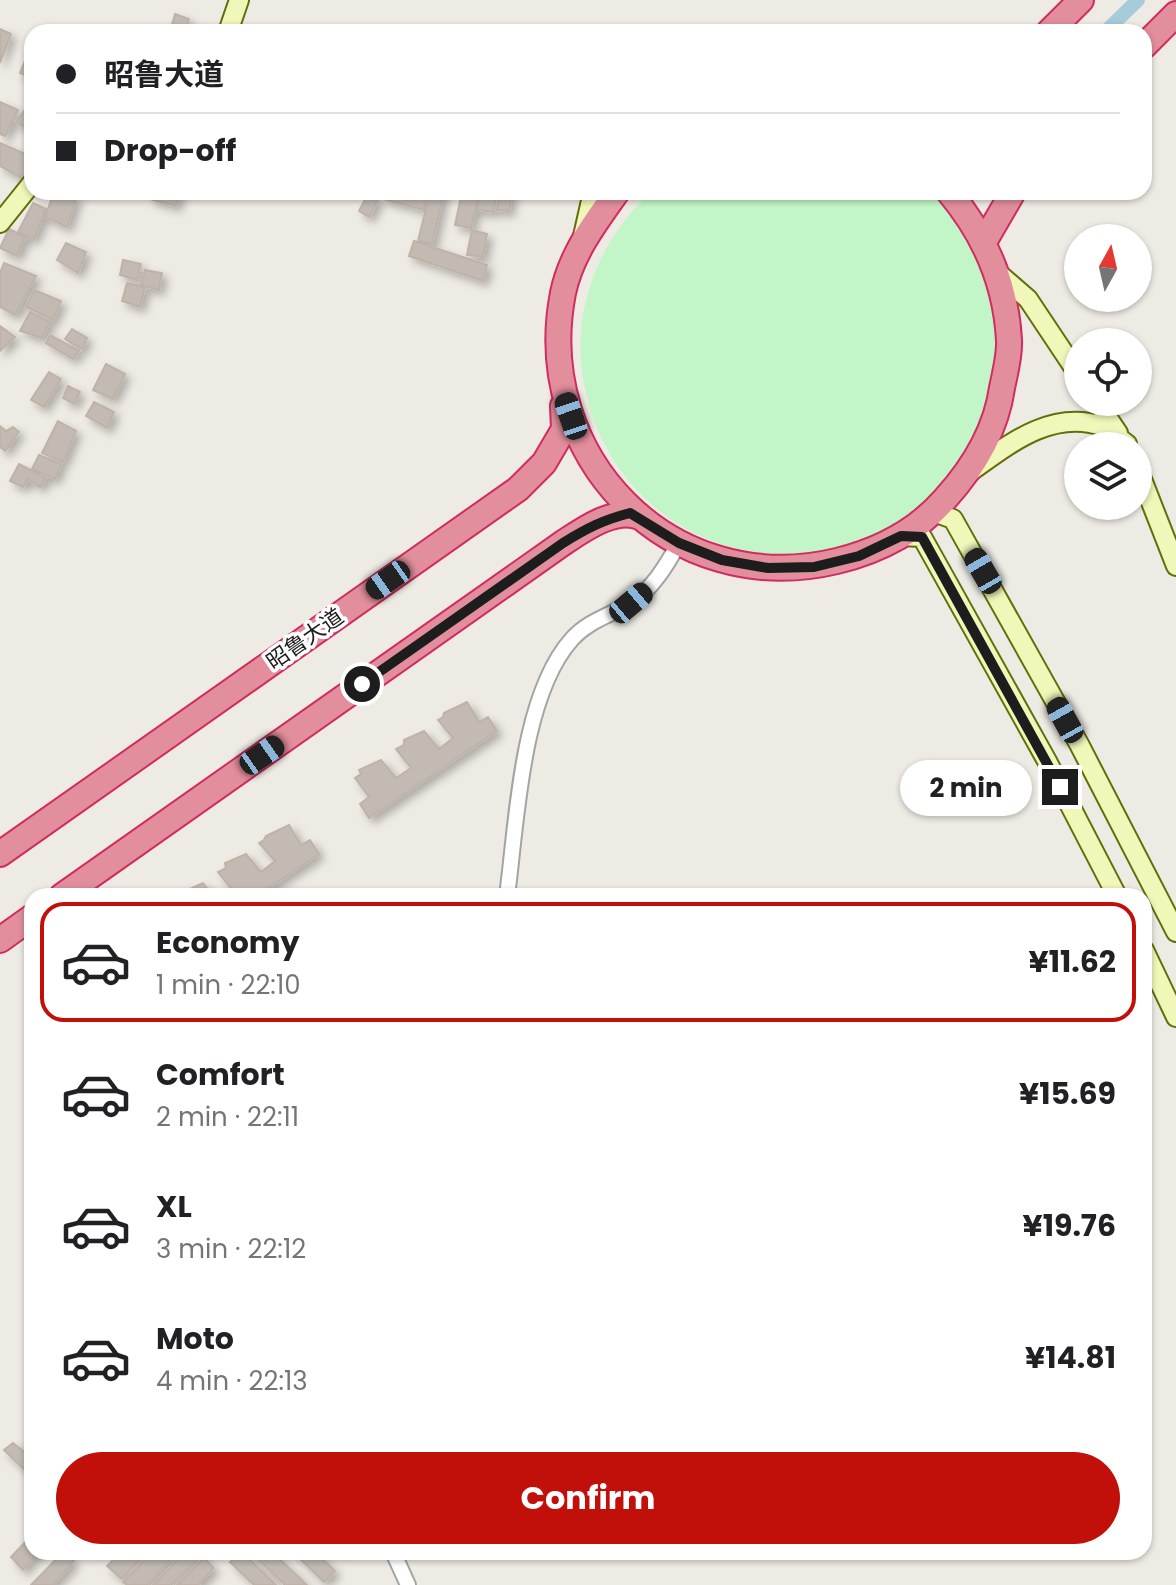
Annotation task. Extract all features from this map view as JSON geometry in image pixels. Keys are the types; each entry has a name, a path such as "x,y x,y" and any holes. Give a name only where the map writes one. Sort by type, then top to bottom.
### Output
{"highway":[{"path":"1057,24 1081,0"},
{"path":"1152,38 1176,14"},
{"name":"昭鲁大道","path":"0,854 518,489 544,463 564,429 557,341 564,290 582,242 611,200"},
{"name":"昭鲁大道","path":"563,392 579,439 605,482 640,517 679,543 722,560 768,568 814,567 859,556 901,536 934,512 967,475 999,412 1009,342 998,273 984,242 956,200"},
{"path":"984,242 1008,200"},
{"path":"73,888 563,543 594,523 630,513 640,517"},
{"path":"0,940 24,923"}],"main road":[{"path":"231,24 239,0"},
{"path":"0,223 24,193"},
{"path":"582,242 591,200"},
{"path":"998,273 1028,299 1064,353"},
{"path":"967,475 1019,437 1044,426 1073,423 1103,426 1111,432"},
{"path":"1152,505 1176,566"},
{"path":"934,512 953,519 961,532 1079,744 1176,932"},
{"path":"901,536 922,537 1113,888"},
{"path":"1152,967 1176,1017"}],"street":[{"path":"508,888 531,725 547,683 570,640 587,624 631,603 648,588 663,571 679,543"},
{"path":"397,1560 408,1585"}],"green space":[{"path":"643,200 937,200 960,227 981,265 989,285 996,330 998,369 991,403 968,458 958,472 909,519 890,531 854,545 819,552 777,554 737,549 700,536 667,517 638,491 614,461 596,425 584,384 581,331 592,279 616,232"}],"building":[{"path":"175,14 189,19 187,24 172,24"},
{"path":"0,29 11,34 0,63"},
{"path":"0,102 18,110 5,136 0,134"},
{"path":"24,111 24,126 16,122"},
{"path":"0,143 24,154 23,179 0,166"},
{"path":"51,200 76,200 67,227 45,217"},
{"path":"154,200 178,200 176,206"},
{"path":"365,200 378,200 369,217 359,211"},
{"path":"387,200 425,200 424,210"},
{"path":"428,200 442,200 432,244 418,241"},
{"path":"460,200 477,200 471,228 455,225"},
{"path":"479,200 495,200 494,212 477,210"},
{"path":"498,200 511,200 509,211 497,210"},
{"path":"33,203 46,209 34,239 18,232"},
{"path":"9,229 25,237 17,256 0,248"},
{"path":"472,230 487,234 483,257 467,255"},
{"path":"414,241 487,265 483,281 409,256"},
{"path":"66,243 86,252 78,273 57,260"},
{"path":"123,260 141,264 137,280 120,275"},
{"path":"4,263 36,276 15,315 0,307 0,273"},
{"path":"145,270 162,273 159,290 141,285"},
{"path":"127,283 145,287 140,307 122,301"},
{"path":"34,290 61,301 53,320 26,307"},
{"path":"30,312 50,322 42,338 20,331"},
{"path":"0,326 15,337 0,351"},
{"path":"72,329 87,338 82,349 65,339"},
{"path":"50,335 79,351 73,359 46,343"},
{"path":"106,364 125,374 113,399 93,390"},
{"path":"49,372 61,379 44,407 31,400"},
{"path":"68,386 80,392 74,404 63,398"},
{"path":"94,402 114,412 107,428 86,416"},
{"path":"58,421 76,431 63,462 42,453"},
{"path":"0,426 6,431 13,427 19,432 5,451 0,447"},
{"path":"39,455 61,464 55,479 32,469"},
{"path":"19,464 46,478 40,487 28,479 23,487 10,481"},
{"path":"467,702 479,722 488,717 497,731 369,818 360,804 369,797 355,778 361,774 359,770 381,760 396,778 411,768 396,749 404,745 404,740 424,731 439,749 453,738 438,720 444,713"},
{"path":"289,825 301,845 310,840 319,854 269,888 231,888 218,872 226,868 225,863 246,854 261,872 275,861 259,843 266,836"},
{"path":"13,1443 24,1452 24,1469 4,1450"},
{"path":"24,1543 24,1560 32,1560 23,1570 11,1557"},
{"path":"55,1560 74,1561 53,1585 31,1585"},
{"path":"113,1560 140,1560 122,1579 107,1566"},
{"path":"145,1560 170,1560 148,1585 127,1585 123,1582"},
{"path":"177,1560 197,1560 171,1585 153,1585"},
{"path":"202,1560 214,1568 198,1585 177,1585"},
{"path":"250,1560 276,1585 254,1585 230,1562"},
{"path":"258,1560 280,1560 307,1585 285,1585"},
{"path":"301,1560 323,1560 335,1571 324,1582"}],"waterway":[{"path":"1113,24 1138,0"}],"route":[{"path":"362,684 594,523 630,513 679,543 722,560 768,568 814,567 859,556 901,536 922,537 1060,787"}]}
